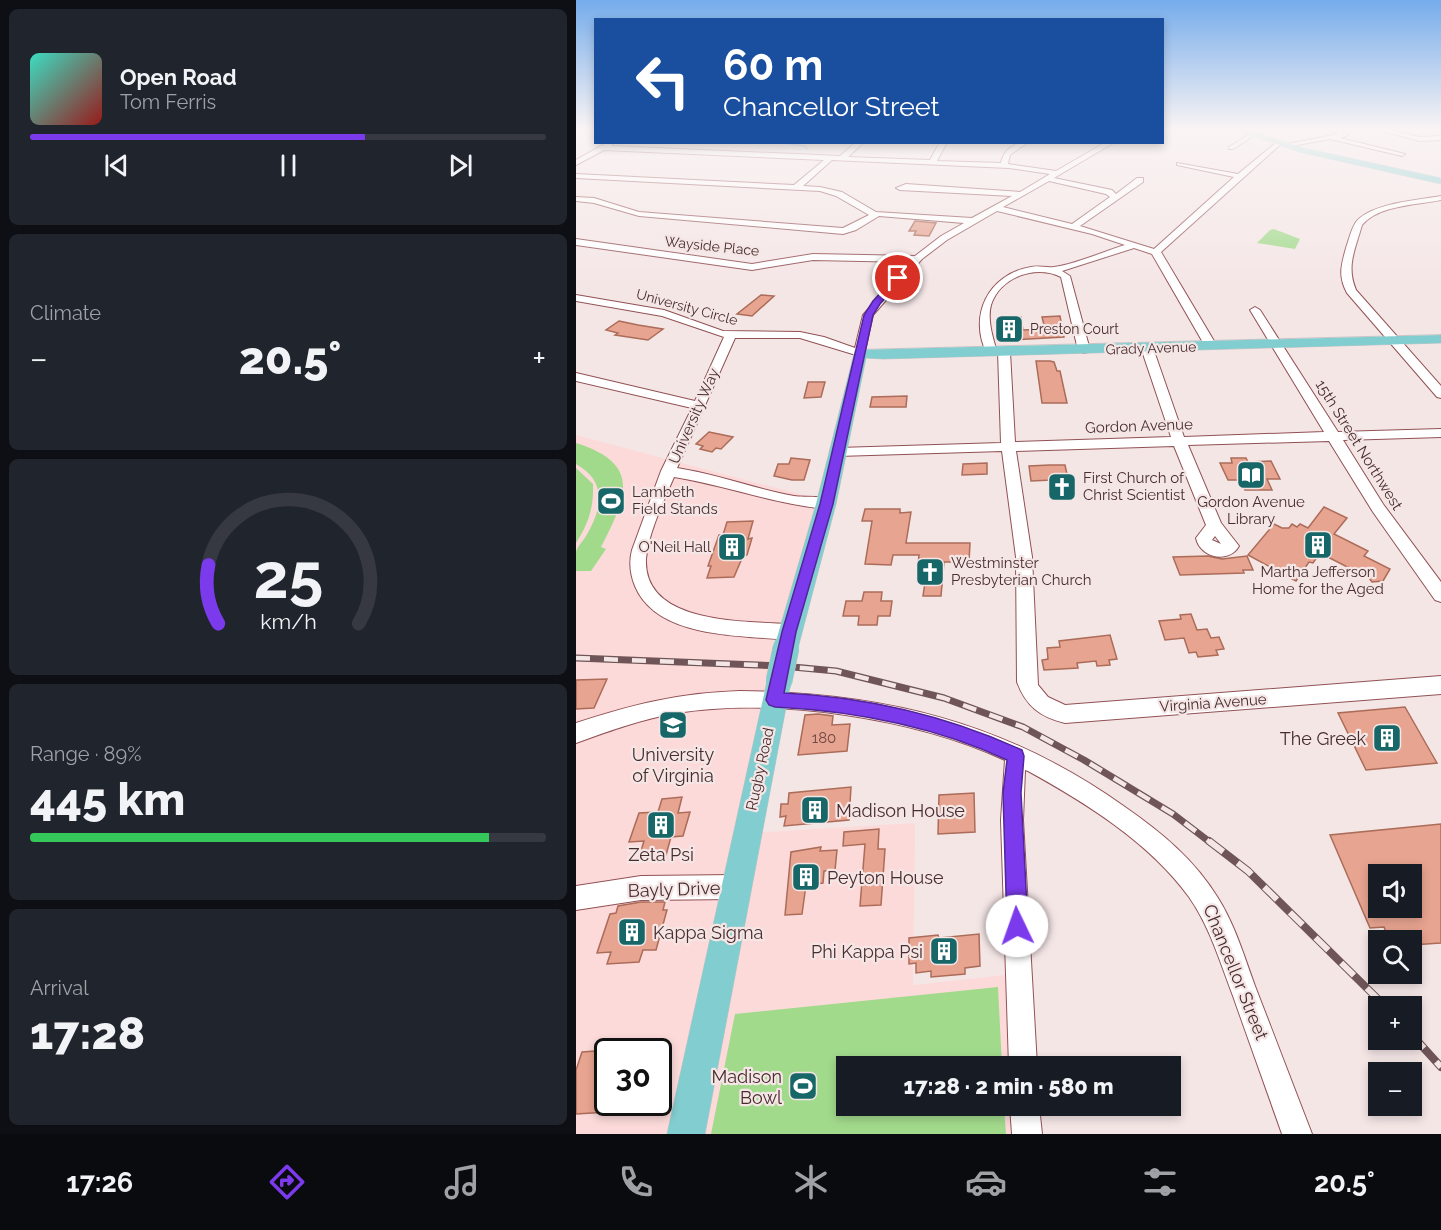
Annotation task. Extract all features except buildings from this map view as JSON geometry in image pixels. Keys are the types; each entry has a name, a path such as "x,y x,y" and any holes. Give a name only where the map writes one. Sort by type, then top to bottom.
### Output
{"main road":[{"name":"Grady Avenue","path":"860,353 883,355 1441,339"},
{"name":"Rugby Road","path":"686,1134 787,640 826,504 860,353"}],"street":[{"path":"675,181 797,187 834,192 875,215"},
{"path":"797,187 804,181"},
{"name":"Rugby Road","path":"860,353 872,308 917,259 934,244 1045,181"},
{"path":"1057,181 1109,192 1115,197"},
{"path":"1073,227 1139,181"},
{"path":"1156,252 1234,181"},
{"path":"915,188 1021,194"},
{"path":"1441,198 1380,210 1363,219 1358,225 1345,268 1345,276 1352,291 1441,394"},
{"path":"576,199 603,201 624,211 639,214 843,231 855,228 868,217 875,215 974,221"},
{"path":"996,208 1136,244 1156,252 1211,346"},
{"name":"Wayside Place","path":"576,242 752,267 813,257 917,259"},
{"path":"1008,447 998,352 985,310 990,296 996,287 1014,274 1030,270 1054,270 1136,244"},
{"path":"1054,270 1066,277 1084,350"},
{"name":"University Circle","path":"576,298 664,313 711,332 731,335 800,335 820,339 860,353"},
{"name":"15th Street Northwest","path":"1255,310 1378,508 1441,595"},
{"name":"University Way","path":"731,335 668,471 639,555 640,572 649,596 657,604 674,614 787,640"},
{"path":"1147,348 1179,441 1214,526"},
{"path":"576,377 699,406"},
{"name":"Gordon Avenue","path":"838,452 1441,433"},
{"name":"Virginia Avenue","path":"1008,447 1022,528 1027,682 1035,699 1053,711 1065,714 1441,685"},
{"path":"668,471 710,478 794,501 826,504"},
{"name":"Chancellor Street","path":"576,733 627,715 693,702 777,691 814,702 922,720 973,736 1051,772 1092,797 1177,862 1207,900 1220,926 1297,1134"},
{"path":"1016,756 1012,811 1023,1056"},
{"name":"Bayly Drive","path":"576,898 641,888 736,887"},
{"path":"1026,1116 1027,1134"}],"shaded area":[{"name":"University of Virginia","path":"576,435 826,501 748,833 915,823 913,985 1005,975 1010,1056 836,1056 836,1116 1014,1116 1015,1134 576,1134"}],"green space":[{"path":"1274,229 1300,239 1295,249 1257,243"},
{"name":"Lambeth Field Stands","path":"576,443 597,451 612,461 620,472 623,484 622,498 617,513 601,547 606,549 591,571 576,571 576,552 596,516 599,497 593,479 576,464"},
{"path":"576,468 593,484 593,493 589,515 576,543"},
{"path":"998,987 1001,1056 836,1056 836,1116 1005,1116 1006,1134 711,1134 735,1014"}],"railway":[{"path":"576,658 782,666 836,671 944,698 1023,727 1084,760 1173,814 1211,843"},
{"path":"1209,841 1248,871 1375,996"},
{"path":"1422,1046 1441,1067"}],"place":[{"name":"Preston Court","path":"1009,329"},
{"name":"Gordon Avenue Library","path":"1251,475"},
{"name":"First Church of Christ Scientist","path":"1062,487"},
{"name":"Lambeth Field Stands","path":"611,501"},
{"name":"Martha Jefferson Home for the Aged","path":"1318,545"},
{"name":"O'Neil Hall","path":"732,547"},
{"name":"Westminster Presbyterian Church","path":"930,572"},
{"name":"University of Virginia","path":"673,725"},
{"name":"The Greek","path":"1387,738"},
{"name":"Madison House","path":"815,810"},
{"name":"Zeta Psi","path":"661,825"},
{"name":"Peyton House","path":"806,877"},
{"name":"Kappa Sigma","path":"632,932"},
{"name":"Phi Kappa Psi","path":"944,951"},
{"name":"Madison Bowl","path":"803,1086"}],"route":[{"path":"898,278 876,302 868,315 826,504 789,632 775,700 814,702 922,720 973,736 1016,756 1013,774 1012,820 1017,926"}]}
